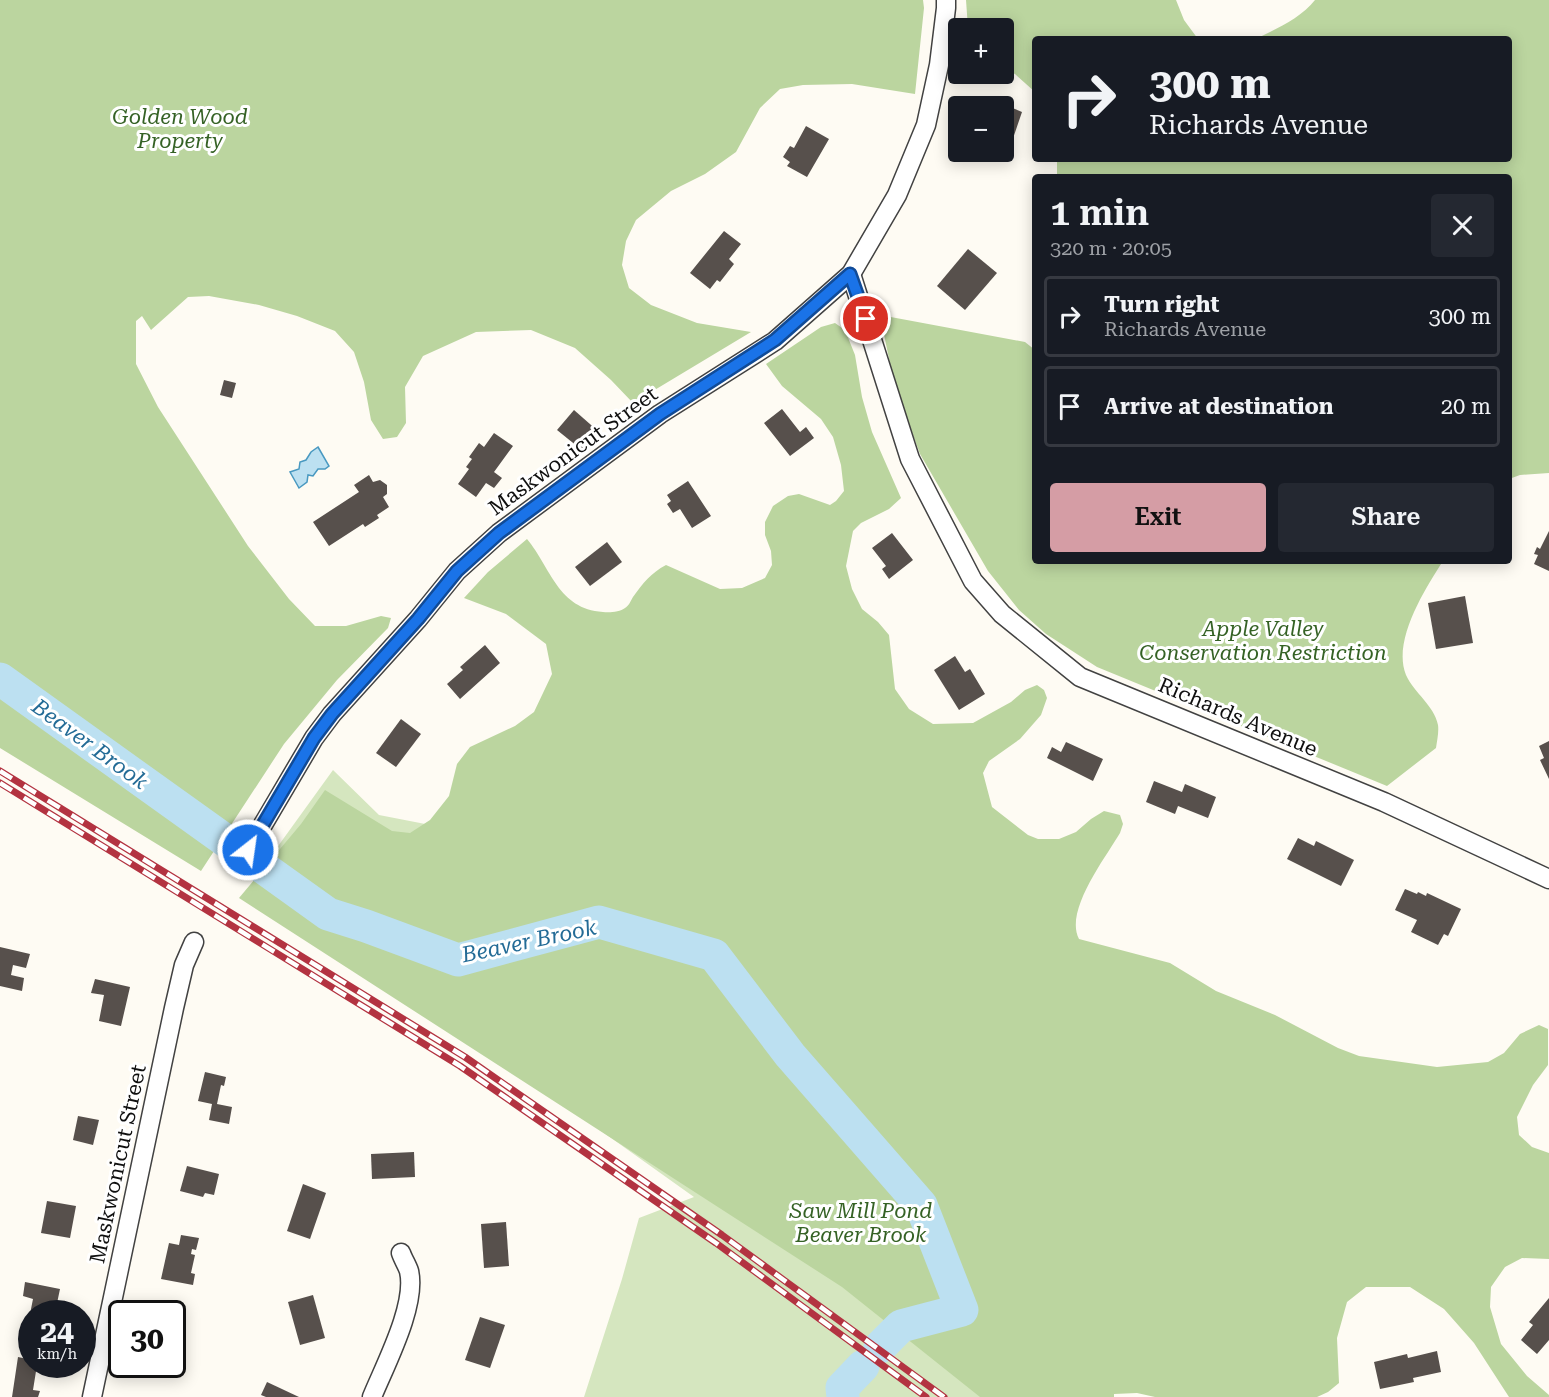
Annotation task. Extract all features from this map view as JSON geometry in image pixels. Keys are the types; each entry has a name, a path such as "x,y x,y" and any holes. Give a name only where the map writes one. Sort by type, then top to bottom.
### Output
{"street":[{"name":"Maskwonicut Street","path":"248,850 314,738 332,714 418,619 457,571 499,533 660,414 775,340 850,274 897,195 926,125 939,64 946,0"},
{"name":"Richards Avenue","path":"850,274 860,298 910,459 973,581 1002,614 1080,677 1384,802 1549,879"},
{"name":"Maskwonicut Street","path":"92,1397 174,1008 184,965 194,942"},
{"path":"372,1397 403,1321 409,1271 401,1253"}],"green space":[{"name":"Golden Wood Property","path":"0,0 923,0 924,8 915,94 852,84 803,85 780,89 760,108 736,152 705,174 671,191 636,220 626,241 622,265 629,288 651,305 697,323 751,332 633,403 575,348 531,330 476,332 423,356 405,387 406,423 397,437 383,439 371,420 364,382 354,352 335,331 297,316 259,305 209,296 188,297 151,330 142,316 136,321 136,364 158,407 248,546 289,599 315,626 346,626 381,616 391,618 388,628 337,680 284,744 201,871 0,748"},
{"path":"966,0 1176,0 1184,20 1196,36 1032,36 1032,89 1015,74 1014,18 967,18"},
{"path":"1315,0 1549,0 1549,473 1520,475 1512,478 1512,174 1057,174 1057,162 1512,162 1512,36 1262,36 1295,18"},
{"name":"Apple Valley Conservation Restriction","path":"880,315 1025,342 1032,348 1032,564 1441,564 1412,616 1403,647 1406,675 1436,718 1438,736 1436,748 1387,786 1097,667 1046,634 1019,610 988,571 920,454 894,383"},
{"path":"835,323 845,330 855,355 862,397 872,432 901,498 889,509 861,523 853,531 846,566 852,589 862,609 889,635 895,689 909,709 933,724 973,723 1011,702 1025,690 1037,685 1044,690 1047,698 1041,715 1020,739 989,761 983,773 992,807 1028,835 1038,839 1059,839 1076,832 1104,811 1120,815 1123,824 1120,833 1089,885 1077,914 1076,927 1079,939 1170,963 1216,991 1275,1015 1338,1048 1359,1056 1437,1067 1488,1062 1504,1053 1520,1034 1539,1025 1548,1029 1548,1065 1533,1085 1517,1117 1519,1135 1532,1147 1549,1153 1549,1259 1522,1258 1505,1267 1491,1287 1490,1307 1501,1344 1527,1376 1549,1397 1509,1397 1474,1343 1444,1309 1410,1287 1366,1287 1347,1302 1337,1338 1339,1383 1317,1397 1155,1397 1137,1393 1114,1394 1114,1397 980,1397 842,1287 239,898 301,824 325,790 392,831 410,833 430,820 449,796 457,764 470,747 515,726 534,712 552,674 546,644 506,614 464,598 488,572 527,539 566,595 588,609 603,612 617,611 626,607 648,579 666,565 720,589 742,588 765,578 772,565 771,551 765,535 765,522 773,506 788,496 799,494 830,505 844,491 841,465 833,437 821,419 782,386 766,364 821,327"},
{"name":"Saw Mill Pond Beaver Brook","path":"333,770 379,815 755,888 1016,1397 584,1397 639,1218 694,1197 322,932 268,860"}],"water":[{"path":"318,447 329,466 325,469 318,469 313,476 308,475 307,482 299,488 290,472 299,469 300,462 306,460"}],"building":[{"path":"1014,109 1022,112 1014,135"},
{"path":"806,126 829,139 807,177 787,166 790,162 783,157 790,146 794,148"},
{"path":"724,231 741,244 729,259 734,264 720,282 717,280 710,289 690,273"},
{"path":"968,249 997,273 965,310 937,286"},
{"path":"224,380 236,383 232,398 220,395"},
{"path":"782,409 800,432 806,427 814,438 790,456 764,423"},
{"path":"574,410 599,432 583,451 557,430"},
{"path":"494,433 513,446 494,472 502,478 494,488 486,483 476,497 458,484 469,469 466,467 472,459 469,457 479,443 484,447"},
{"path":"369,475 373,482 380,480 387,485 387,494 383,497 389,507 377,515 379,518 365,527 363,524 329,546 313,522 359,492 354,485"},
{"path":"688,481 711,516 692,528 680,509 673,513 667,504 671,501 667,495"},
{"path":"1549,531 1549,571 1534,564 1538,555 1534,554 1537,547 1540,549"},
{"path":"892,533 913,560 889,579 882,569 886,566 872,548"},
{"path":"607,542 622,562 590,586 575,567"},
{"path":"1465,596 1473,643 1436,649 1428,603"},
{"path":"485,645 500,663 460,699 447,684 463,670 460,667"},
{"path":"955,656 965,672 970,669 985,694 959,710 934,670"},
{"path":"401,719 421,734 396,767 376,753"},
{"path":"1549,741 1549,779 1540,760 1544,758 1539,746"},
{"path":"1066,742 1103,759 1093,781 1047,758 1052,747 1061,752"},
{"path":"1154,781 1182,792 1185,784 1216,797 1208,818 1178,806 1175,814 1146,802"},
{"path":"1298,838 1314,846 1316,841 1354,860 1341,886 1287,859"},
{"path":"1405,889 1426,896 1427,893 1461,909 1448,936 1444,934 1438,945 1411,932 1417,920 1395,910"},
{"path":"0,947 30,954 26,968 13,965 11,975 24,978 22,991 0,986"},
{"path":"95,979 130,987 121,1026 99,1021 104,995 91,993"},
{"path":"205,1072 226,1077 224,1086 221,1085 217,1104 232,1107 229,1124 209,1120 212,1104 198,1101"},
{"path":"78,1116 99,1120 93,1145 73,1140"},
{"path":"414,1152 415,1177 372,1179 371,1154"},
{"path":"187,1166 219,1174 214,1195 205,1193 203,1197 180,1191"},
{"path":"303,1184 326,1193 310,1239 287,1231"},
{"path":"47,1201 76,1206 70,1238 41,1233"},
{"path":"506,1222 509,1266 484,1268 481,1224"},
{"path":"181,1235 199,1238 196,1250 192,1249 191,1254 195,1255 191,1273 195,1274 193,1285 161,1279 169,1243 179,1245"},
{"path":"25,1282 60,1289 58,1300 33,1300 23,1296"},
{"path":"313,1295 325,1338 300,1345 288,1302"},
{"path":"1549,1298 1549,1340 1537,1354 1521,1340 1533,1325 1529,1322"},
{"path":"480,1317 505,1325 490,1368 465,1360"},
{"path":"1437,1351 1441,1372 1413,1378 1414,1382 1380,1389 1374,1362 1407,1354 1408,1358"},
{"path":"18,1357 18,1378 35,1378 33,1390 40,1391 38,1397 12,1397"},
{"path":"267,1382 299,1397 261,1395"}],"waterway":[{"name":"Beaver Brook","path":"0,679 328,914 458,960 599,922 714,955 790,1055 921,1205 962,1310 901,1326 880,1347"},
{"name":"Beaver Brook","path":"843,1397 842,1388 863,1366"}],"railway":[{"path":"0,771 465,1057 722,1235 944,1397"},
{"path":"0,783 460,1066 716,1243 926,1397"}],"route":[{"path":"248,850 314,738 332,714 418,619 457,571 499,533 660,414 775,340 850,274 866,319"}]}
